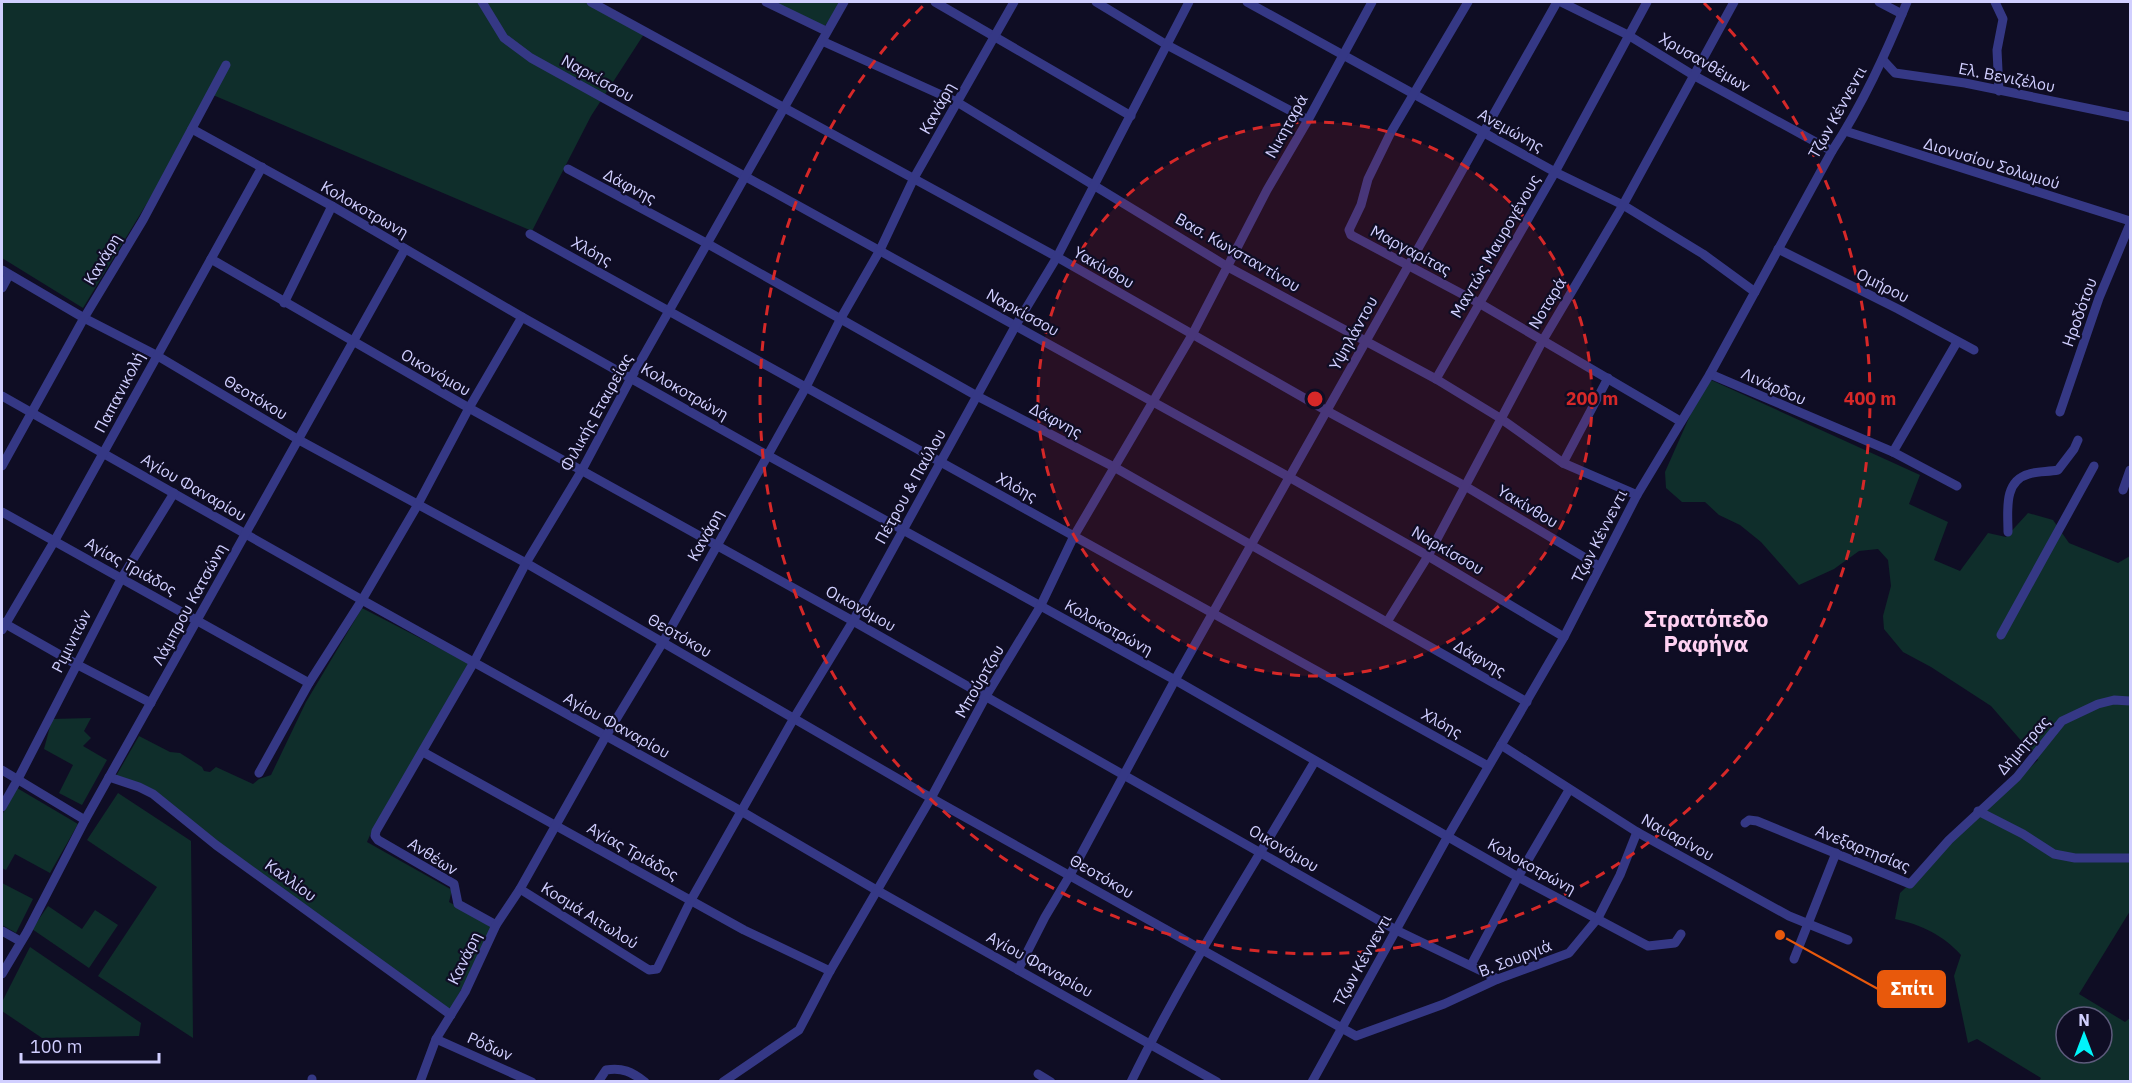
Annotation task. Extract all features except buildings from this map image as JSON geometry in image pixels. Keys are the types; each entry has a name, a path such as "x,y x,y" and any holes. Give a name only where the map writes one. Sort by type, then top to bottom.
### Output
{"street":[{"name":"Ναρκίσσου","path":"482,2 504,38 517,49 1289,477 1564,637"},
{"name":"Υακίνθου","path":"591,2 1057,257 1327,411 1465,486 1599,566"},
{"name":"Βασ. Κωνσταντίνου","path":"766,2 824,36 957,102 1228,267 1436,379 1500,418 1563,463 1636,495"},
{"name":"Φιλικής Εταιρείας","path":"375,836 474,662 526,563 582,470 631,378 844,2"},
{"path":"935,2 1131,116"},
{"name":"Κανάρη","path":"420,1082 436,1039 465,992 496,925 520,889 606,736 663,642 806,387 841,318 880,250 914,178 1014,2"},
{"path":"1096,2 1167,45 1308,120"},
{"name":"Πέτρου & Παύλου","path":"645,967 652,971 659,967 691,900 794,718 853,621 1016,325 1057,257 1189,2"},
{"name":"Ανεμώνης","path":"1247,2 1555,172 1623,206 1702,254 1755,292"},
{"name":"Νικηταρά","path":"1228,267 1267,190 1372,2"},
{"path":"1415,93 1468,2"},
{"name":"Χρυσανθέμων","path":"1559,2 1628,35 1693,75 1832,151"},
{"name":"Υψηλάντου","path":"1018,970 1175,680 1483,132 1559,2"},
{"name":"Μαντώς Μαυρογένους","path":"1436,379 1555,172 1647,2"},
{"name":"Νοταρά","path":"1387,622 1428,556 1543,340 1623,206 1734,2"},
{"path":"1879,2 1902,14"},
{"name":"Τζων Κέννεντι","path":"1312,1082 1448,836 1564,637 1636,495 1710,374 1845,131 1883,60 1907,2"},
{"path":"1995,2 2003,20 1997,50 2000,91"},
{"name":"Ελ. Βενιζέλου","path":"1883,60 1895,73 2130,117"},
{"name":"Κανάρη","path":"2,466 84,318 143,220 226,65"},
{"name":"Μαργαρίτας","path":"1415,93 1390,134 1368,178 1361,205 1349,230 1351,235 1479,303 1680,421"},
{"name":"Κολοκοτρωνη","path":"192,129 332,206 522,317"},
{"name":"Διονυσίου Σολωμού","path":"1845,131 2130,225"},
{"name":"Παπανικολή","path":"3,626 104,453 261,167"},
{"name":"Δάφνης","path":"568,170 708,244 978,396 1114,467 1527,702"},
{"path":"284,303 332,206"},
{"name":"Ηροδότου","path":"2060,412 2099,298 2130,225"},
{"name":"Χλόης","path":"530,234 1488,766"},
{"name":"Λάμπρου Κατσώνη","path":"2,974 27,932 85,820 405,249"},
{"name":"Ομήρου","path":"1778,249 1974,350"},
{"name":"Οικονόμου","path":"211,259 469,408 717,544 1396,930 1498,979"},
{"name":"Μπούρτζου","path":"723,1082 796,1033 931,798 986,696 1040,607 1074,536 1154,402 1228,267"},
{"path":"2,288 5,273"},
{"name":"Θεοτόκου","path":"5,273 156,356 298,440 526,563 931,798 1341,1029"},
{"path":"259,773 309,683 362,600 417,506 469,408 522,317"},
{"name":"Κολοκοτρώνη","path":"522,317 902,531 1175,680 1518,877 1649,946 1675,943 1681,934"},
{"path":"1893,452 1957,342"},
{"name":"Λινάρδου","path":"1710,374 1893,452 1957,486"},
{"path":"1563,463 1608,378"},
{"name":"Αγίου Φαναρίου","path":"2,396 741,811 1217,1082"},
{"path":"2008,532 2008,500 2012,486 2017,479 2026,475 2058,470 2078,440"},
{"path":"2001,634 2094,466"},
{"path":"2123,490 2130,470"},
{"name":"Ριμινιτών","path":"2,807 121,579 174,493"},
{"name":"Αγίας Τριάδος","path":"2,512 309,683"},
{"path":"3,626 151,703"},
{"name":"Δήμητρας","path":"1978,811 2018,777 2062,721 2098,704 2114,700 2130,702"},
{"name":"Ναυαρίνου","path":"1501,745 1637,832 1789,916 1848,940"},
{"name":"Αγίας Τριάδος","path":"423,752 744,930 830,971"},
{"path":"1131,1082 1150,1043 1203,950 1315,761"},
{"path":"2,770 85,820"},
{"name":"Καλλίου","path":"110,777 153,794 216,845 451,1015"},
{"path":"1471,965 1518,877 1569,790"},
{"path":"1978,811 2023,834 2054,854 2075,858 2130,858"},
{"name":"Ανεξαρτησίας","path":"1745,823 1749,820 1756,821 1910,884 1978,811"},
{"name":"Β. Σουργιά","path":"1341,1029 1360,1036 1444,1004 1498,979 1569,953 1598,918 1620,875 1637,832"},
{"name":"Ανθέων","path":"375,836 378,840 452,883 456,887 458,904 496,925"},
{"path":"1794,959 1836,853"},
{"name":"Κοσμά Αιτωλού","path":"520,889 645,967"},
{"path":"2,931 20,941"},
{"name":"Ρόδων","path":"436,1039 532,1082"},
{"path":"598,1082 606,1070 617,1068 625,1069 645,1082"},
{"path":"1038,1074 1051,1082"}],"green space":[{"path":"2,2 597,2 646,31 591,116 532,231 213,95 83,308 2,258"},
{"path":"773,2 842,2 824,27"},
{"path":"1711,380 1920,475 1909,504 1948,522 1934,560 1960,571 1988,533 2006,537 2028,513 2053,520 2069,543 2118,563 2130,556 2130,911 2079,994 2097,1005 2054,1005 2054,1065 2114,1065 2114,1015 2125,1022 2130,1018 2130,1081 2039,1081 2041,1078 1977,1039 1968,1043 1954,976 1961,955 1931,932 1895,919 1900,893 2038,760 1991,706 1931,667 1903,652 1884,629 1883,616 1891,586 1888,560 1878,549 1859,551 1834,569 1799,585 1761,542 1740,525 1719,515 1705,502 1682,502 1666,488 1665,472 1696,402"},
{"path":"362,608 470,664 367,842 452,890 449,902 495,927 450,1010 222,846 150,789 116,776 139,736 170,752 180,753 202,767 204,771 210,772 216,767 253,784 271,775 306,702"},
{"path":"91,718 84,731 91,738 83,746 107,760 82,805 59,793 73,765 44,749 52,719"},
{"path":"17,788 78,824 50,873 15,854 6,870 2,868 2,815"},
{"path":"118,793 191,841 193,1038 98,976 157,887 87,840"},
{"path":"2,883 33,899 16,933 2,925"},
{"path":"48,906 82,929 95,910 118,925 89,968 32,929"},
{"path":"30,947 141,1023 139,1036 42,1038 2,1011 2,1002"}],"place":[{"name":"Σπίτι","path":"1780,935"}],"district":[{"name":"Στρατόπεδο Ραφήνα","path":"1706,630"}]}
